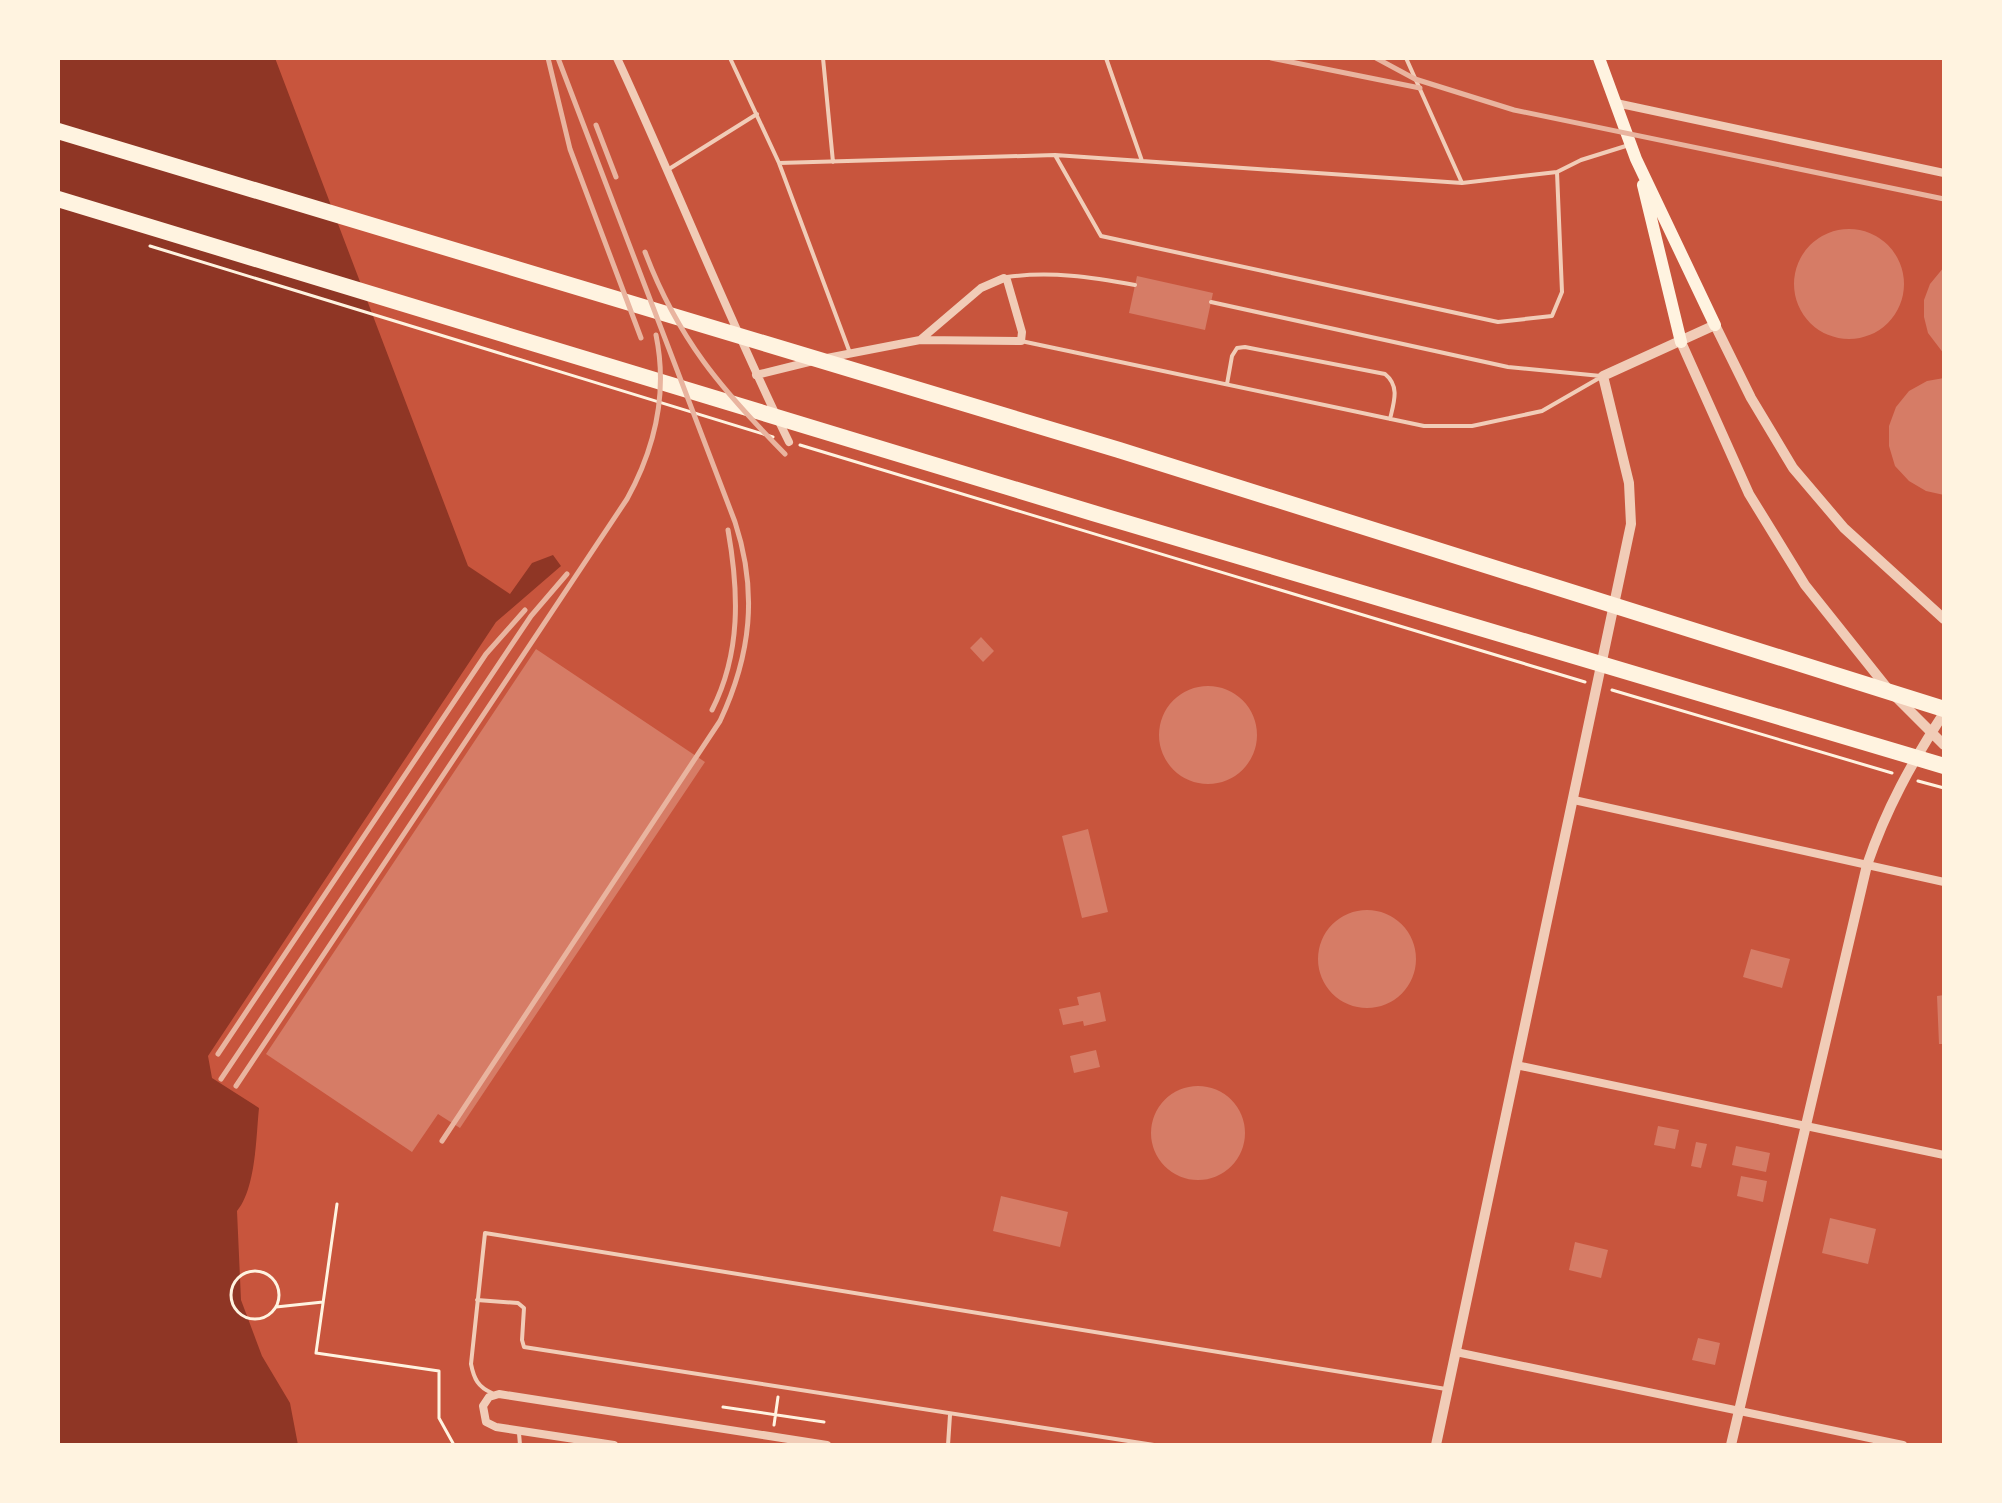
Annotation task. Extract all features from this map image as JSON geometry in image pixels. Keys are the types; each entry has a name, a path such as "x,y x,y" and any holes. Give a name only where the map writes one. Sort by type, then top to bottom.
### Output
{"highway":[{"path":"58,131 1119,450 1944,711"},
{"path":"58,199 1944,766"}],"main road":[{"path":"1599,58 1636,159 1681,342"},
{"path":"1636,159 1715,325"}],"street":[{"path":"617,58 669,169 756,375 789,442"},
{"path":"1616,103 1944,173"},
{"path":"756,375 920,340 1021,341 1022,332 1009,285 1004,278 981,288 920,340"},
{"path":"1436,1445 1633,511 1603,376 1715,325 1751,398 1793,468 1844,528 1944,619"},
{"path":"1681,342 1749,494 1805,585 1888,689 1944,745"},
{"path":"1731,1445 1867,865 1882,821 1908,768 1944,711"},
{"path":"1574,800 1944,882"},
{"path":"1516,1065 1944,1155"},
{"path":"1456,1352 1903,1445"},
{"path":"614,1445 496,1427 486,1422 483,1406 494,1394 827,1445"}],"lane":[{"path":"730,58 779,163 850,353"},
{"path":"823,58 833,162"},
{"path":"1106,58 1142,161"},
{"path":"1406,58 1462,183"},
{"path":"669,169 757,114"},
{"path":"779,163 1055,155 1462,183 1557,172 1581,160 1631,144"},
{"path":"1055,155 1101,236 1498,322 1552,316 1562,292 1557,172"},
{"path":"1004,278 1048,273 1135,285"},
{"path":"1211,302 1508,367 1603,376"},
{"path":"1021,341 1424,426 1456,428 1501,422 1542,411 1603,376"},
{"path":"1227,384 1232,356 1237,348 1245,347 1385,374 1392,379 1396,393 1390,419"},
{"path":"494,1394 482,1389 474,1379 471,1364 485,1233 1448,1390"},
{"path":"477,1300 518,1303 524,1308 524,1347 1154,1445"},
{"path":"948,1445 950,1414"},
{"path":"519,1430 520,1445"}],"path":[{"path":"138,243 1588,683"},
{"path":"1603,687 1901,776"},
{"path":"1915,780 1944,788"},
{"path":"337,1204 316,1353 439,1371 439,1418 454,1445"},
{"path":"276,1307 279,1300 276,1284 265,1273 257,1271 237,1277 232,1302 241,1315 249,1318 264,1317 276,1307 323,1302"},
{"path":"774,1425 779,1388"},
{"path":"723,1407 824,1422"}],"shaded area":[{"path":"58,58 275,58 468,566 510,594 532,563 553,555 561,566 496,622 208,1056 212,1078 259,1108 252,1176 237,1211 241,1300 262,1356 290,1403 298,1445 58,1445"}],"building":[{"path":"1849,229 1870,233 1888,245 1900,263 1904,284 1900,305 1888,323 1870,335 1849,339 1828,335 1810,323 1798,305 1794,284 1798,263 1810,245 1828,233"},
{"path":"1944,267 1944,354 1928,333 1924,300 1930,284"},
{"path":"1137,276 1213,293 1205,330 1129,313"},
{"path":"1944,378 1944,495 1926,491 1909,481 1895,466 1889,446 1889,426 1896,407 1909,391 1927,381"},
{"path":"981,637 994,651 983,662 970,648"},
{"path":"536,649 705,762 460,1128 438,1114 412,1152 266,1054"},
{"path":"1208,686 1235,694 1249,708 1257,735 1249,762 1235,776 1208,784 1181,776 1167,762 1159,735 1167,708 1181,694"},
{"path":"1088,829 1108,912 1082,918 1062,836"},
{"path":"1367,910 1386,914 1402,924 1412,940 1416,959 1412,978 1402,994 1386,1004 1367,1008 1348,1004 1332,994 1322,978 1318,959 1322,940 1332,924 1348,914"},
{"path":"1751,949 1790,959 1782,988 1743,977"},
{"path":"1100,992 1106,1021 1084,1026 1083,1021 1063,1025 1059,1009 1079,1005 1077,997"},
{"path":"1944,995 1944,1044 1939,1044 1937,996"},
{"path":"1096,1050 1100,1067 1074,1073 1070,1056"},
{"path":"1198,1086 1216,1089 1231,1100 1242,1115 1245,1133 1242,1151 1231,1166 1216,1177 1198,1180 1180,1177 1165,1166 1154,1151 1151,1133 1154,1115 1165,1100 1180,1089"},
{"path":"1658,1126 1679,1130 1675,1149 1654,1145"},
{"path":"1696,1142 1707,1144 1701,1168 1691,1166"},
{"path":"1736,1146 1770,1153 1766,1172 1732,1165"},
{"path":"1741,1176 1767,1181 1763,1202 1737,1196"},
{"path":"1001,1196 1068,1212 1060,1247 993,1231"},
{"path":"1830,1218 1876,1229 1868,1264 1822,1253"},
{"path":"1575,1242 1608,1250 1601,1278 1569,1270"},
{"path":"1698,1338 1720,1343 1715,1365 1692,1360"}],"railway":[{"path":"548,58 570,149 641,338"},
{"path":"442,1141 720,721 739,672 748,623 747,573 735,522 558,58"},
{"path":"1271,58 1420,88"},
{"path":"1376,58 1415,79 1514,110 1944,199"},
{"path":"596,125 616,177"},
{"path":"645,252 672,311 703,361 785,454"},
{"path":"236,1086 627,499 645,460 656,420 660,378 656,335"},
{"path":"712,710 728,667 735,622 734,576 728,530"},
{"path":"221,1079 531,616 567,574"},
{"path":"218,1054 486,654 525,610"}]}
